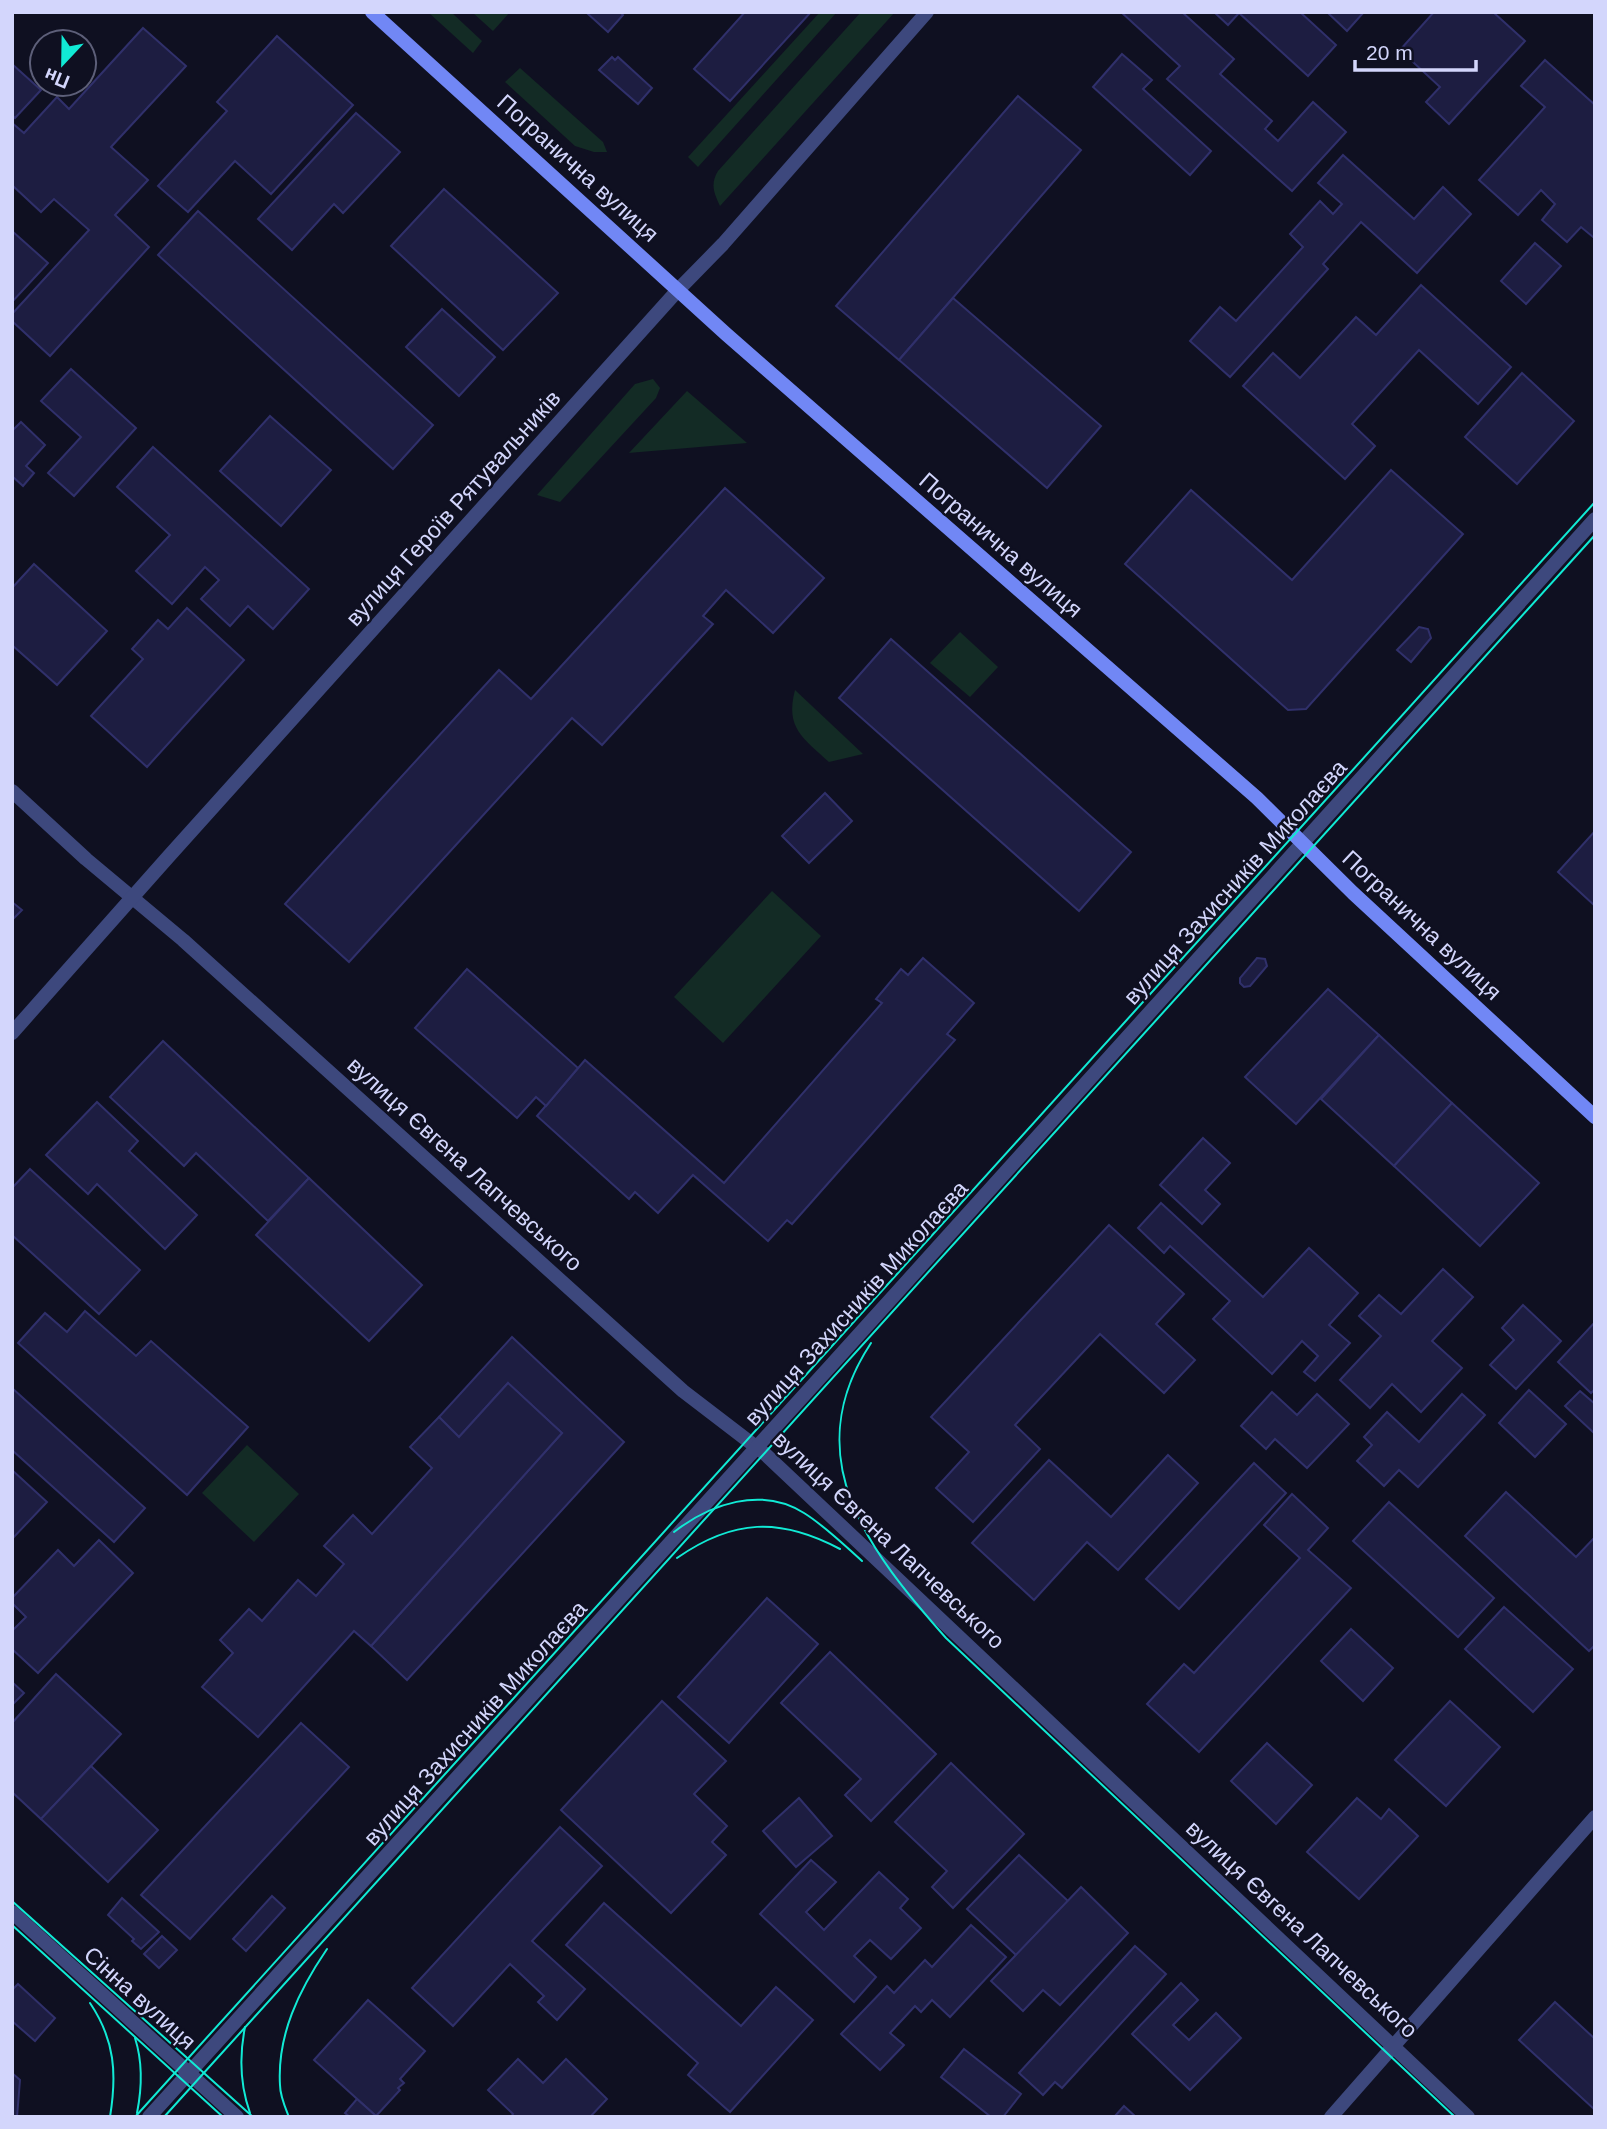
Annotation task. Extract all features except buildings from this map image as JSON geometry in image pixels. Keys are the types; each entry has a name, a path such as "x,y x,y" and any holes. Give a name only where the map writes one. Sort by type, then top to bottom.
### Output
{"main road":[{"name":"Погранична вулиця","path":"372,12 678,290 1257,799 1353,893 1595,1117"}],"street":[{"name":"вулиця Героїв Рятувальників","path":"12,1033 678,290 732,234 927,12"},
{"name":"вулиця Захисників Миколаєва","path":"149,2117 1595,519"},
{"name":"вулиця Євгена Лапчевського","path":"12,791 86,859 183,940 683,1391 757,1447 1468,2117"},
{"path":"1331,2117 1595,1817"},
{"name":"Сінна вулиця","path":"12,1912 237,2117"}],"green space":[{"path":"428,12 451,12 482,41 473,53"},
{"path":"472,12 510,12 493,31"},
{"path":"820,12 837,12 698,167 688,157"},
{"path":"861,12 895,12 720,206 714,188 718,171"},
{"path":"520,68 603,142 607,152 594,152 575,146 505,82"},
{"path":"653,379 660,388 656,398 560,502 537,495 635,384"},
{"path":"687,391 747,443 629,453"},
{"path":"960,632 998,667 970,697 930,663"},
{"path":"795,690 863,754 829,762 811,746 798,731 792,714"},
{"path":"772,891 821,936 723,1043 674,997"},
{"path":"247,1445 299,1494 254,1542 202,1493"}],"tram line":[{"path":"135,2117 1595,502"},
{"path":"164,2117 1595,535"},
{"path":"871,1343 849,1385 840,1426 841,1464 852,1501 869,1537 892,1572 946,1638 1455,2117"},
{"path":"674,1532 703,1513 720,1507 736,1502 771,1501 788,1505 812,1518 862,1561"},
{"path":"677,1558 718,1536 757,1527 797,1531 840,1549"},
{"path":"12,1901 253,2117"},
{"path":"12,1925 223,2117"},
{"path":"289,2117 280,2089 282,2048 299,1997 327,1949"},
{"path":"90,2003 105,2030 112,2058 110,2117"},
{"path":"245,2027 242,2071 250,2113"},
{"path":"135,2038 141,2075 137,2113"}]}
